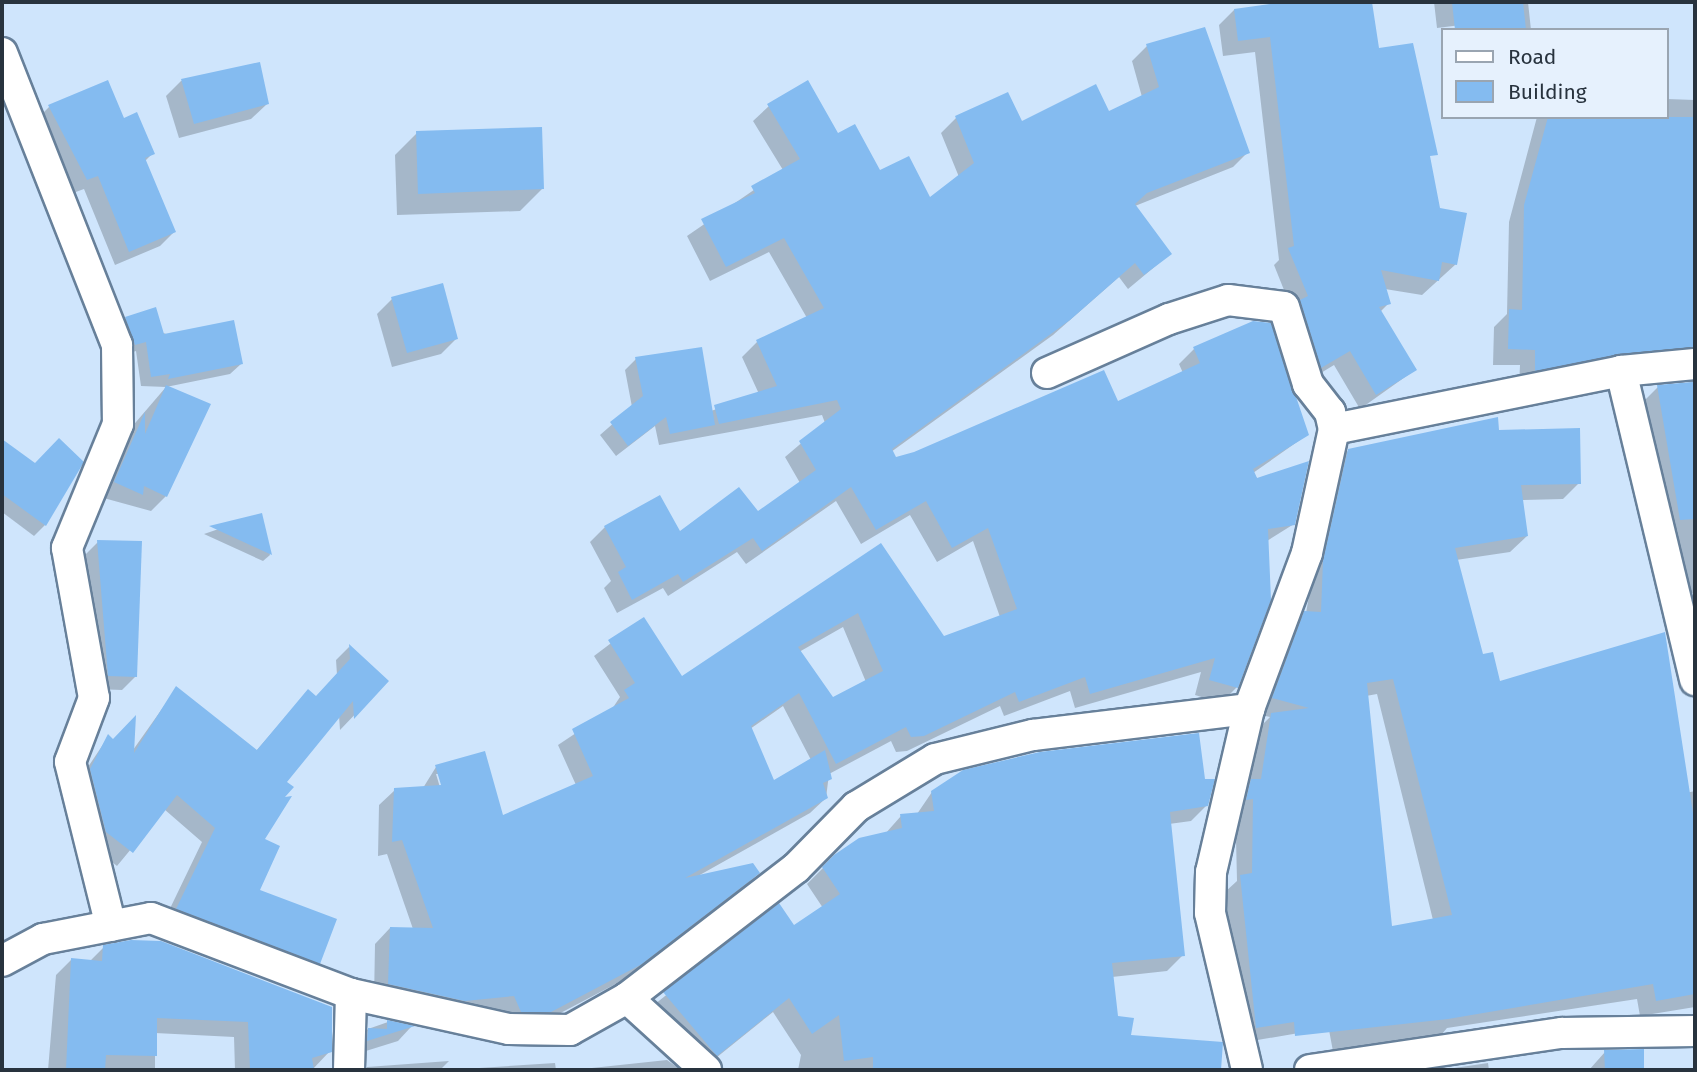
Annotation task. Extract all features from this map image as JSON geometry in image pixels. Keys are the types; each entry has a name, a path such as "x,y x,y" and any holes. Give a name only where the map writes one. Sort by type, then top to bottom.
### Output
{"street":[{"path":"2,53 117,345 118,424 67,548 94,698 70,762 111,926"},
{"path":"1046,373 1169,319 1228,300 1284,307 1308,384 1330,412 1334,429 1307,553 1249,709 1211,872 1210,913 1247,1070"},
{"path":"1334,429 1621,372 1695,364"},
{"path":"1621,372 1695,681"},
{"path":"2,961 43,939 151,918 351,994 509,1029 570,1030 627,998 796,867 856,807 935,759 1033,734 1249,709"},
{"path":"349,1070 351,994"},
{"path":"627,998 706,1070"},
{"path":"1310,1070 1562,1033 1695,1031"}],"building":[{"path":"1285,2 1372,2 1379,48 1413,43 1438,155 1430,156 1440,208 1467,213 1457,265 1442,262 1439,281 1381,270 1391,304 1379,307 1417,370 1376,395 1350,351 1321,368 1300,300 1308,296 1288,248 1294,246 1270,37 1238,41 1234,9"},
{"path":"1452,2 1523,2 1526,28 1455,28"},
{"path":"1205,27 1250,153 1147,193 1135,204 1172,254 1144,275 1135,263 1070,320 892,449 896,457 914,452 1104,370 1118,401 1200,363 1193,347 1253,321 1271,323 1309,435 1253,469 1257,478 1309,461 1295,525 1268,529 1271,600 1238,688 1209,680 1215,658 1090,694 1085,677 1019,702 1015,692 924,736 911,737 906,727 836,764 799,693 751,726 774,780 825,750 832,779 823,783 828,798 685,878 753,863 760,873 642,964 551,1012 521,1012 514,996 465,1001 388,984 390,927 433,928 402,840 392,842 394,788 441,785 435,765 485,751 503,815 593,776 572,729 629,698 624,690 635,683 608,640 644,617 682,676 881,543 944,636 1017,609 988,528 952,548 926,501 876,530 851,487 762,551 753,538 683,582 678,574 632,600 618,572 626,567 604,526 660,495 680,531 739,487 758,511 816,470 799,441 841,409 837,400 719,424 714,405 777,386 756,340 824,308 784,238 726,267 701,219 755,193 751,186 800,159 767,104 808,80 838,133 855,124 880,170 909,156 930,197 974,163 955,116 1008,92 1022,121 1096,84 1109,111 1159,87 1146,44","holes":["858,613 883,671 833,697 798,647"]},
{"path":"260,62 269,104 194,124 181,79"},
{"path":"108,80 124,118 137,112 155,154 145,158 176,232 129,252 98,176 87,180 48,105"},
{"path":"1695,117 1694,347 1535,371 1535,350 1508,349 1509,309 1522,310 1524,205 1547,119"},
{"path":"542,127 544,189 418,194 416,131"},
{"path":"443,283 458,339 407,353 391,297"},
{"path":"156,307 164,334 234,320 243,364 168,379 170,374 151,377 146,342 135,345 125,317"},
{"path":"702,347 715,425 670,434 666,417 628,446 610,422 643,396 635,357"},
{"path":"1694,382 1695,519 1680,520 1657,385"},
{"path":"166,385 211,404 167,497 144,486 143,495 114,482 145,412 145,434"},
{"path":"1498,417 1499,430 1580,428 1581,484 1521,485 1528,536 1455,548 1483,654 1493,652 1500,681 1665,632 1695,826 1695,994 1656,1001 1653,984 1448,1019 1295,1036 1294,1022 1256,1028 1240,875 1252,873 1253,799 1246,800 1251,779 1261,779 1271,713 1309,708 1272,698 1304,611 1321,612 1323,561 1348,449","holes":["1393,679 1452,915 1392,926 1367,683"]},
{"path":"59,438 84,462 46,526 2,494 2,439 35,463"},
{"path":"262,513 272,555 209,526"},
{"path":"97,540 142,541 137,677 108,676"},
{"path":"349,644 389,681 354,719 353,701 287,782 294,787 285,797 292,796 265,839 280,846 260,890 337,919 320,964 176,909 215,828 177,795 133,853 106,832 90,769 108,734 113,739 136,715 134,753 176,686 257,750 308,689 316,696 350,659"},
{"path":"1199,733 1205,779 1215,779 1208,806 1170,812 1185,956 1112,963 1118,1016 1134,1018 1131,1035 1223,1042 1221,1070 873,1070 873,1057 844,1061 839,1015 812,1034 789,998 717,1056 663,992 779,903 794,925 840,894 822,867 859,838 902,828 900,814 934,811 931,791 963,770 1040,752"},
{"path":"131,940 161,941 332,1007 332,1052 312,1058 314,1070 250,1070 248,1022 157,1018 157,1056 106,1055 105,1070 66,1070 71,958 102,961 103,945"},
{"path":"387,1020 415,1026 367,1041 368,1028 387,1029"},
{"path":"1644,1049 1644,1070 1605,1070 1604,1050"}]}
